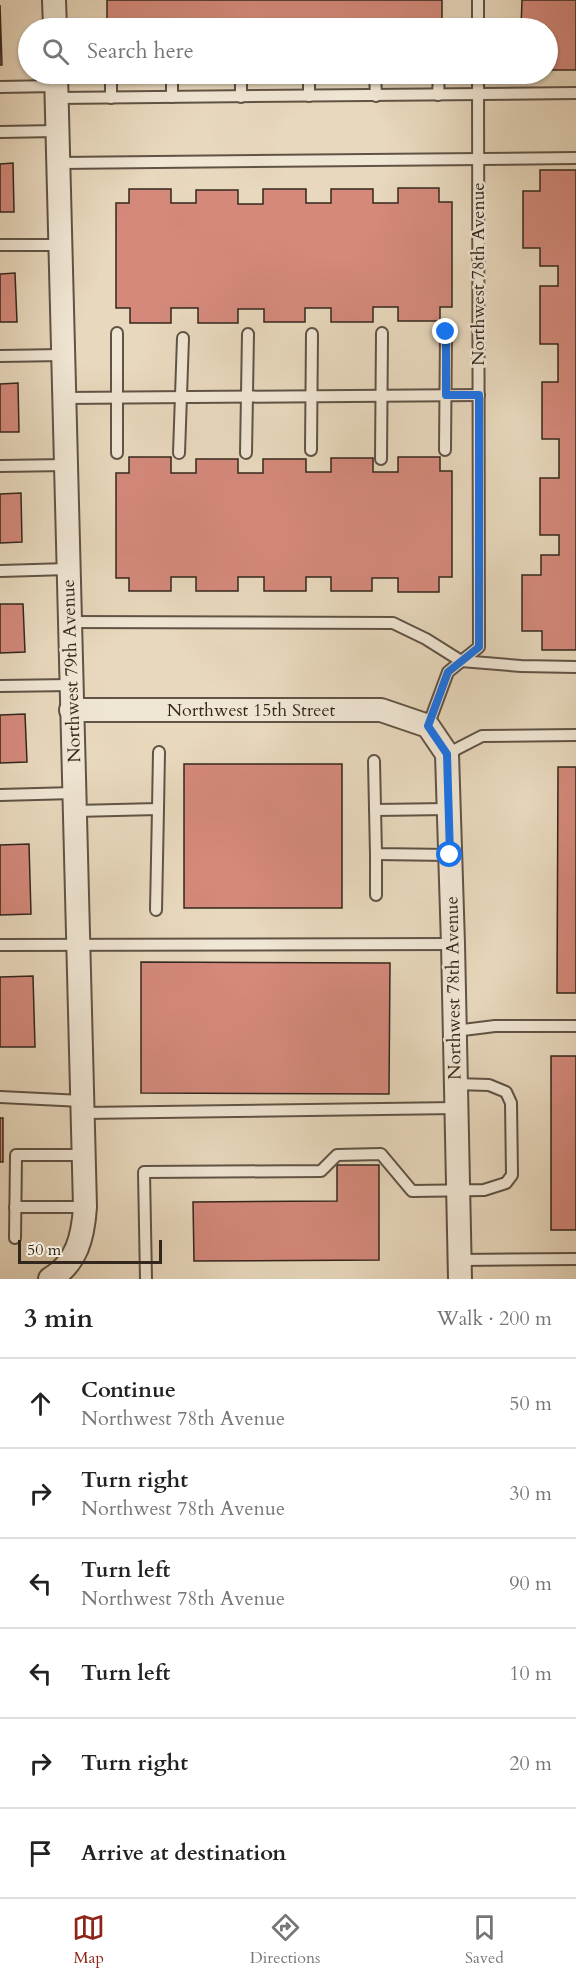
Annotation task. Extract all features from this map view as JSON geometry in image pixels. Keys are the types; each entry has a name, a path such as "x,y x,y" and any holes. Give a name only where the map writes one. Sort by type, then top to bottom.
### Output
{"street":[{"path":"54,0 55,18"},
{"name":"Northwest 79th Avenue","path":"56,86 85,1206 80,1240 73,1257 58,1272"},
{"name":"Northwest 15th Street","path":"71,710 381,710 428,726"},
{"path":"428,726 447,754"},
{"name":"Northwest 78th Avenue","path":"447,754 459,1270"}],"lane":[{"path":"478,0 478,18"},
{"path":"111,84 111,98"},
{"path":"172,84 172,97"},
{"path":"241,84 241,97"},
{"path":"309,84 309,96"},
{"path":"375,84 376,96"},
{"path":"438,84 438,95"},
{"name":"Northwest 78th Avenue","path":"428,726 448,672 479,647 478,84"},
{"path":"0,87 56,86 111,98 576,93"},
{"path":"0,132 57,131"},
{"path":"58,163 576,158"},
{"path":"0,245 60,244"},
{"path":"445,450 446,332"},
{"path":"117,333 117,453"},
{"path":"381,459 382,333"},
{"path":"246,453 248,334"},
{"path":"311,450 312,334"},
{"path":"179,453 183,338"},
{"path":"0,356 63,355"},
{"path":"64,399 479,395"},
{"path":"0,466 66,465"},
{"path":"0,571 68,569"},
{"path":"69,622 393,623 426,639 461,661 521,666 576,666"},
{"path":"0,686 71,685"},
{"path":"447,754 482,736 576,735"},
{"path":"156,910 159,752"},
{"path":"374,761 376,896"},
{"path":"0,795 158,809"},
{"path":"375,810 449,809"},
{"path":"376,854 450,855"},
{"path":"0,945 453,944"},
{"path":"454,1031 495,1026 576,1026"},
{"path":"146,1279 144,1172 321,1171 337,1155 381,1154 412,1191 484,1190 506,1183 512,1175 511,1103 506,1092 489,1085 455,1084"},
{"path":"0,1097 83,1107 456,1108"},
{"path":"15,1238 16,1155 84,1155"},
{"path":"15,1207 85,1206"},
{"path":"459,1270 576,1259"}],"building":[{"path":"107,0 442,0 442,18 107,18"},
{"path":"522,0 576,0 576,70 558,70 558,18 521,18"},
{"path":"0,5 2,65 0,65"},
{"path":"13,163 14,212 0,212 0,164"},
{"path":"540,170 576,170 576,650 542,650 542,631 522,631 522,575 541,575 541,555 559,555 559,535 540,535 540,478 559,478 559,439 542,439 542,382 558,382 558,344 540,344 540,286 558,286 558,266 540,266 540,248 523,248 523,191 540,191"},
{"path":"398,188 439,188 439,202 452,202 452,307 440,307 440,321 398,321 398,307 373,307 373,322 331,322 331,308 305,308 305,322 264,322 264,309 238,309 238,323 198,323 198,308 171,308 171,323 130,323 130,308 116,308 116,203 129,203 129,189 171,189 171,203 196,203 196,190 238,190 238,204 263,204 263,189 306,189 306,203 331,203 331,189 373,189 373,203 398,203"},
{"path":"15,273 17,322 0,322 0,274"},
{"path":"18,383 19,432 0,432 0,384"},
{"path":"129,457 171,457 171,473 196,473 196,459 238,459 238,473 263,473 263,459 306,459 306,472 331,472 331,458 373,458 373,472 398,472 398,457 440,457 440,471 452,471 452,577 439,577 439,592 398,592 398,578 372,578 372,591 331,591 331,577 306,577 306,591 264,591 264,577 238,577 238,591 196,591 196,577 171,577 171,591 129,591 129,578 116,578 116,473 129,473"},
{"path":"21,493 22,542 0,543 0,494"},
{"path":"0,604 23,604 25,652 0,653"},
{"path":"25,714 27,762 0,763 0,715"},
{"path":"184,764 342,764 342,908 184,908"},
{"path":"558,767 576,767 576,993 557,993"},
{"path":"29,844 31,914 0,915 0,845"},
{"path":"141,962 390,963 389,1094 141,1093"},
{"path":"33,976 35,1047 0,1047 0,977"},
{"path":"551,1056 576,1056 576,1230 551,1230"},
{"path":"0,1118 3,1118 3,1162 0,1162"},
{"path":"337,1165 379,1165 379,1260 194,1261 193,1202 337,1201"}],"route":[{"path":"446,332 446,395 479,395 479,647 448,672 428,726 447,754 450,855"}]}
